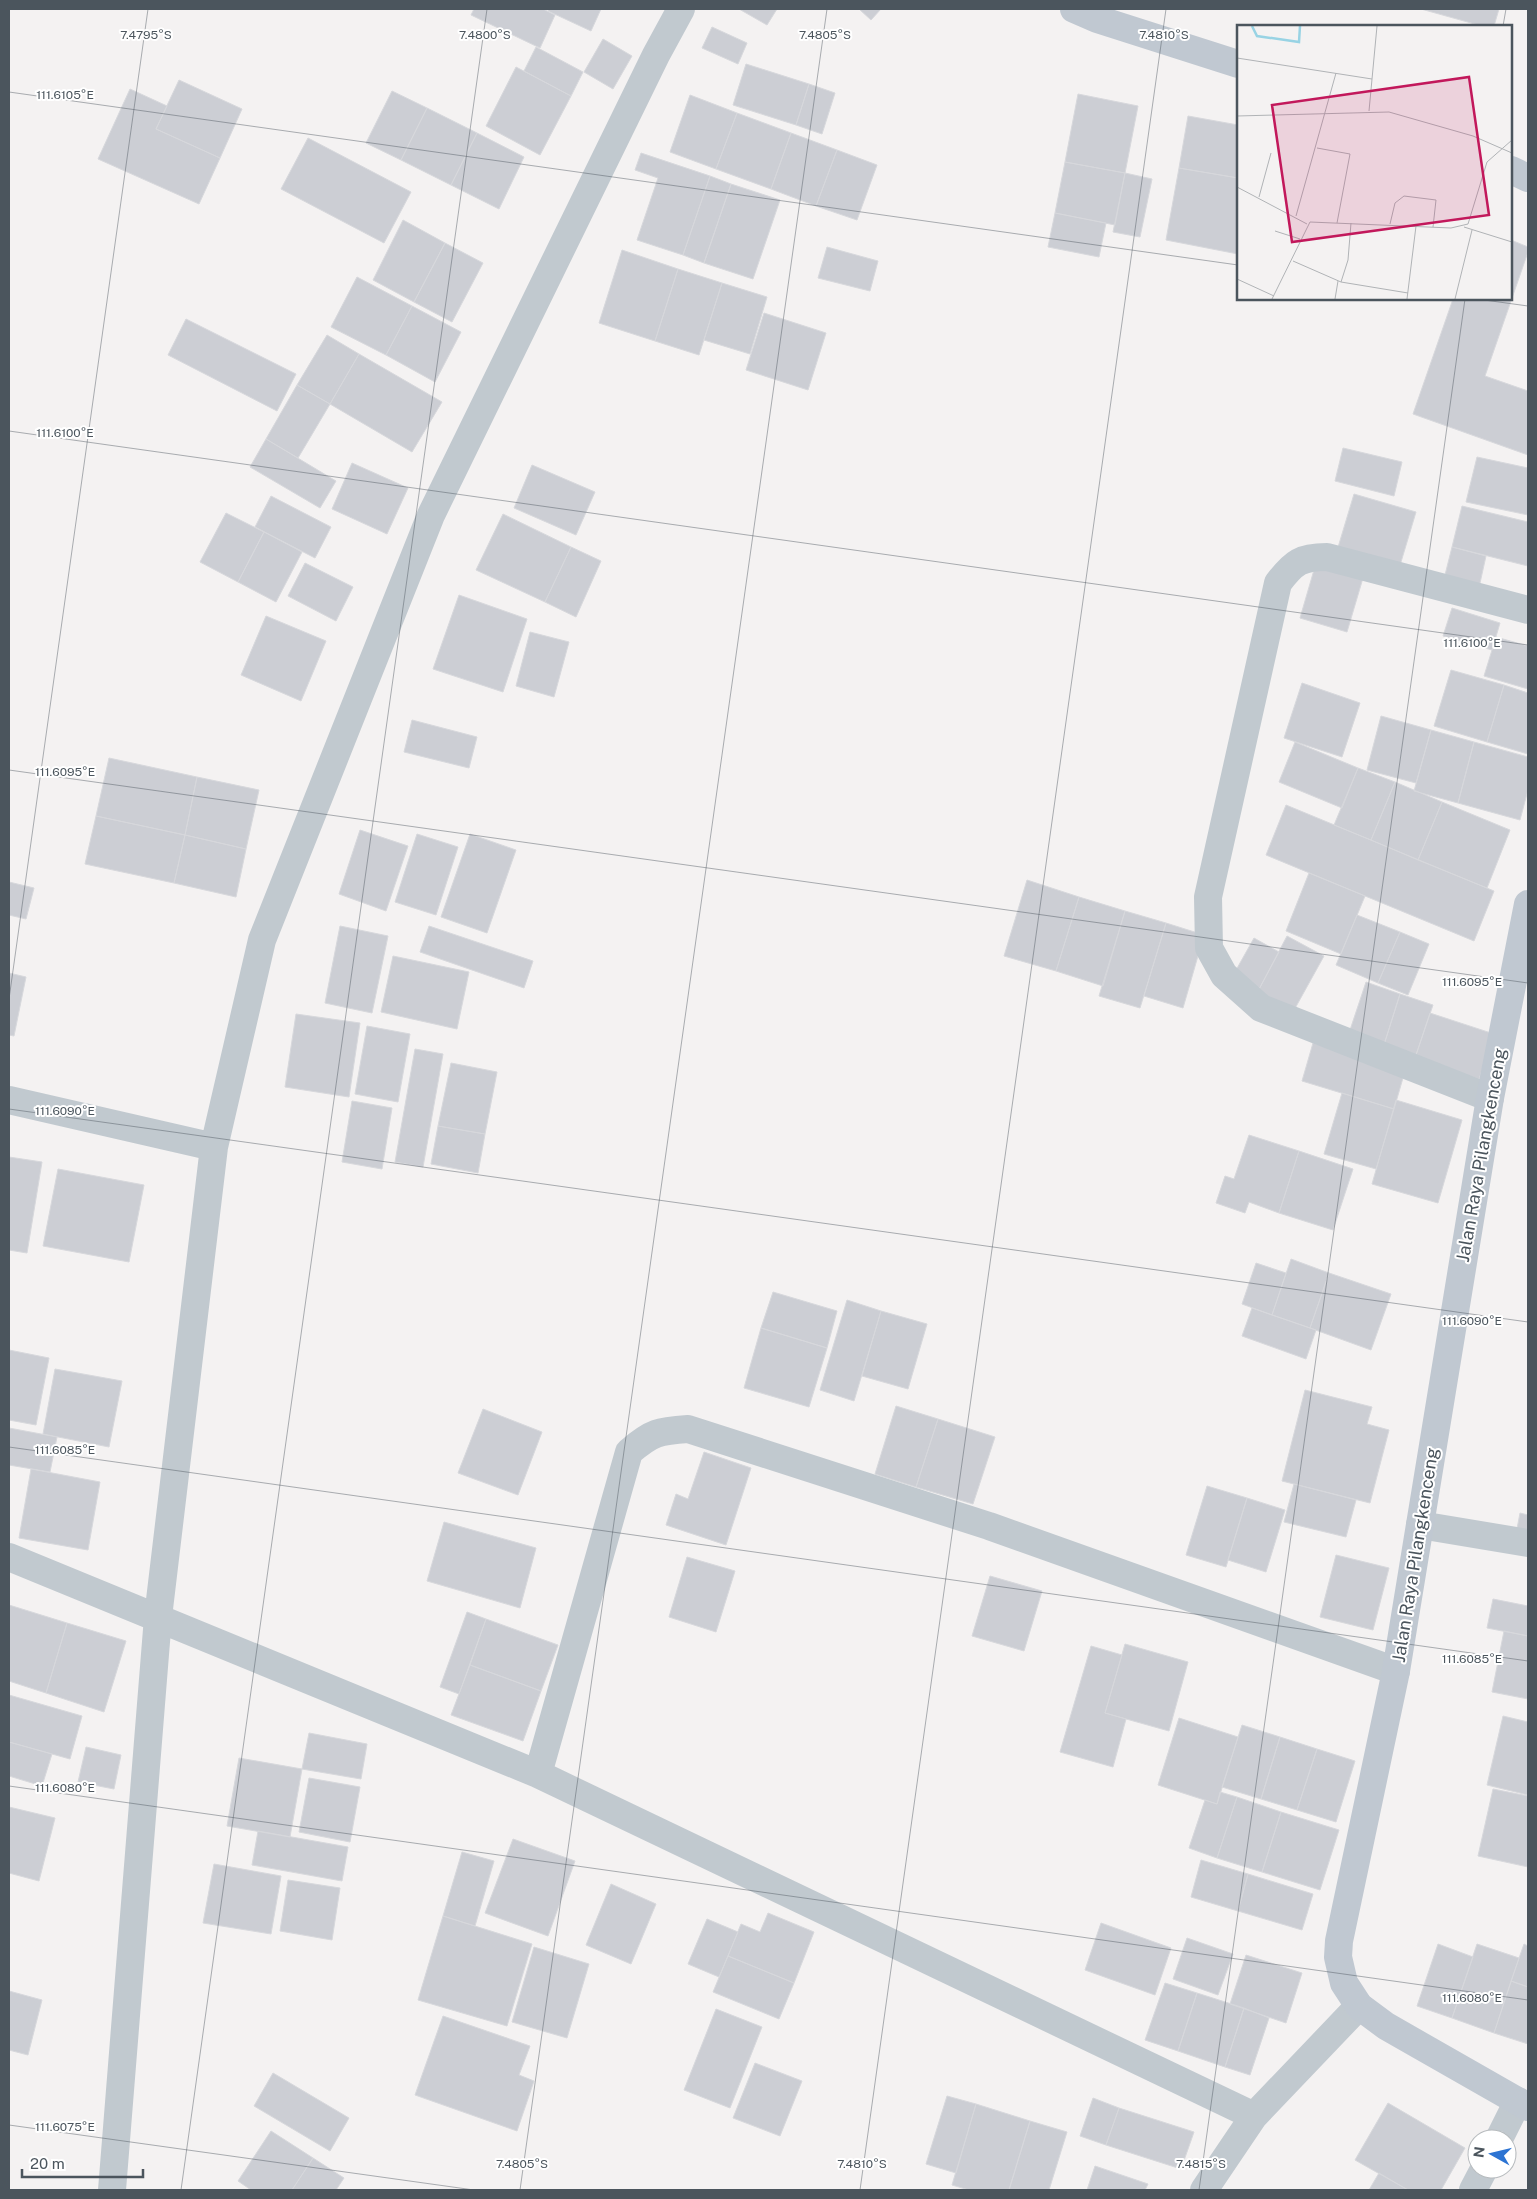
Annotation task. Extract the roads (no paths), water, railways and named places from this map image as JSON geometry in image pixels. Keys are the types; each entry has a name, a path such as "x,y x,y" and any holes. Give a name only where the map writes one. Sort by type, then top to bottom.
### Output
{"main road":[{"path":"1074,9 1097,19 1237,64"},
{"path":"1512,170 1528,178"},
{"name":"Jalan Raya Pilangkenceng","path":"1523,2104 1386,2026 1359,2006 1344,1983 1338,1957 1339,1941 1396,1671 1490,1098 1528,904"}],"street":[{"path":"112,2190 158,1618 214,1147 262,940 430,515 656,55 681,9"},
{"path":"1490,1098 1261,1008 1224,975 1209,948 1208,897 1278,582 1286,573 1308,557 1327,558 1528,610"},
{"path":"9,1100 214,1147"},
{"path":"538,1774 629,1452 646,1437 663,1431 688,1429 989,1526 1396,1671"},
{"path":"1420,1524 1528,1543"},
{"path":"9,1557 538,1774 1254,2116"},
{"path":"1204,2190 1254,2116 1359,2006"},
{"path":"1506,2129 1523,2104"}]}
